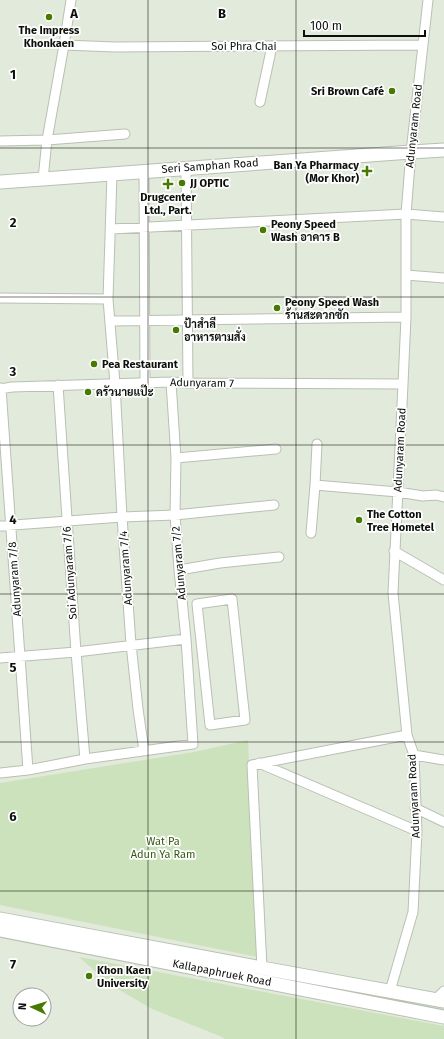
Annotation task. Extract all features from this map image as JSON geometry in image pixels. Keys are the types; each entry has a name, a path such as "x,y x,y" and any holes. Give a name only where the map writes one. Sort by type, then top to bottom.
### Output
{"main road":[{"name":"Seri Samphan Road","path":"0,182 444,150"},
{"name":"Kallapaphruek Road","path":"0,919 444,1017"},
{"name":"Kallapaphruek Road","path":"0,930 262,968 390,991 441,997"}],"street":[{"path":"43,179 47,140 71,0"},
{"name":"Adunyaram Road","path":"390,991 413,912 417,831 414,755 408,735 393,593 406,318 406,214 411,152 428,0"},
{"name":"Soi Phra Chai","path":"64,45 116,47 423,46"},
{"path":"260,102 272,46"},
{"path":"0,142 125,134"},
{"path":"186,168 188,383"},
{"path":"144,171 145,383"},
{"name":"Adunyaram 7/4","path":"112,174 108,300 116,384 122,517 131,644 144,752"},
{"path":"110,229 406,214 444,217"},
{"path":"406,275 444,278"},
{"path":"0,298 108,300"},
{"path":"110,321 406,318"},
{"name":"Adunyaram 7","path":"1,388 171,382 403,384"},
{"name":"Adunyaram 7/2","path":"144,752 193,744 186,638 175,514 176,458 171,382"},
{"name":"Soi Adunyaram 7/6","path":"58,385 66,521 85,759"},
{"name":"Adunyaram 7/8","path":"1,388 28,770"},
{"path":"311,534 317,444"},
{"path":"176,458 276,449"},
{"path":"315,485 398,492 423,496 436,495 444,497"},
{"path":"0,526 175,514 274,505"},
{"path":"394,551 444,580"},
{"path":"179,570 220,563 279,557"},
{"path":"232,599 245,720 210,725 204,667 197,604 232,599"},
{"path":"0,658 76,652 186,638"},
{"path":"188,668 204,667"},
{"path":"262,968 252,764 408,735"},
{"path":"0,773 28,770 85,759 144,752"},
{"path":"414,755 444,760"},
{"path":"259,763 417,831"},
{"path":"415,808 444,822"}],"green space":[{"name":"Wat Pa Adun Ya Ram","path":"248,740 257,957 0,905 0,783 194,752"},
{"path":"79,957 444,1026 444,1039 225,1039 152,1009 111,985"}],"place":[{"name":"The Impress Khonkaen","path":"49,17"},
{"name":"Sri Brown Café","path":"392,91"},
{"name":"Ban Ya Pharmacy (Mor Khor)","path":"367,171"},
{"name":"JJ OPTIC","path":"182,183"},
{"name":"Drugcenter Ltd., Part.","path":"168,184"},
{"name":"Peony Speed Wash อาคาร B","path":"263,230"},
{"name":"Peony Speed Wash ร้านสะดวกซัก","path":"277,308"},
{"name":"ป้าสำลี อาหารตามสั่ง","path":"176,330"},
{"name":"Pea Restaurant","path":"94,364"},
{"name":"ครัวนายแป๊ะ","path":"88,392"},
{"name":"The Cotton Tree Hometel","path":"359,520"},
{"name":"Khon Kaen University","path":"89,976"}]}
